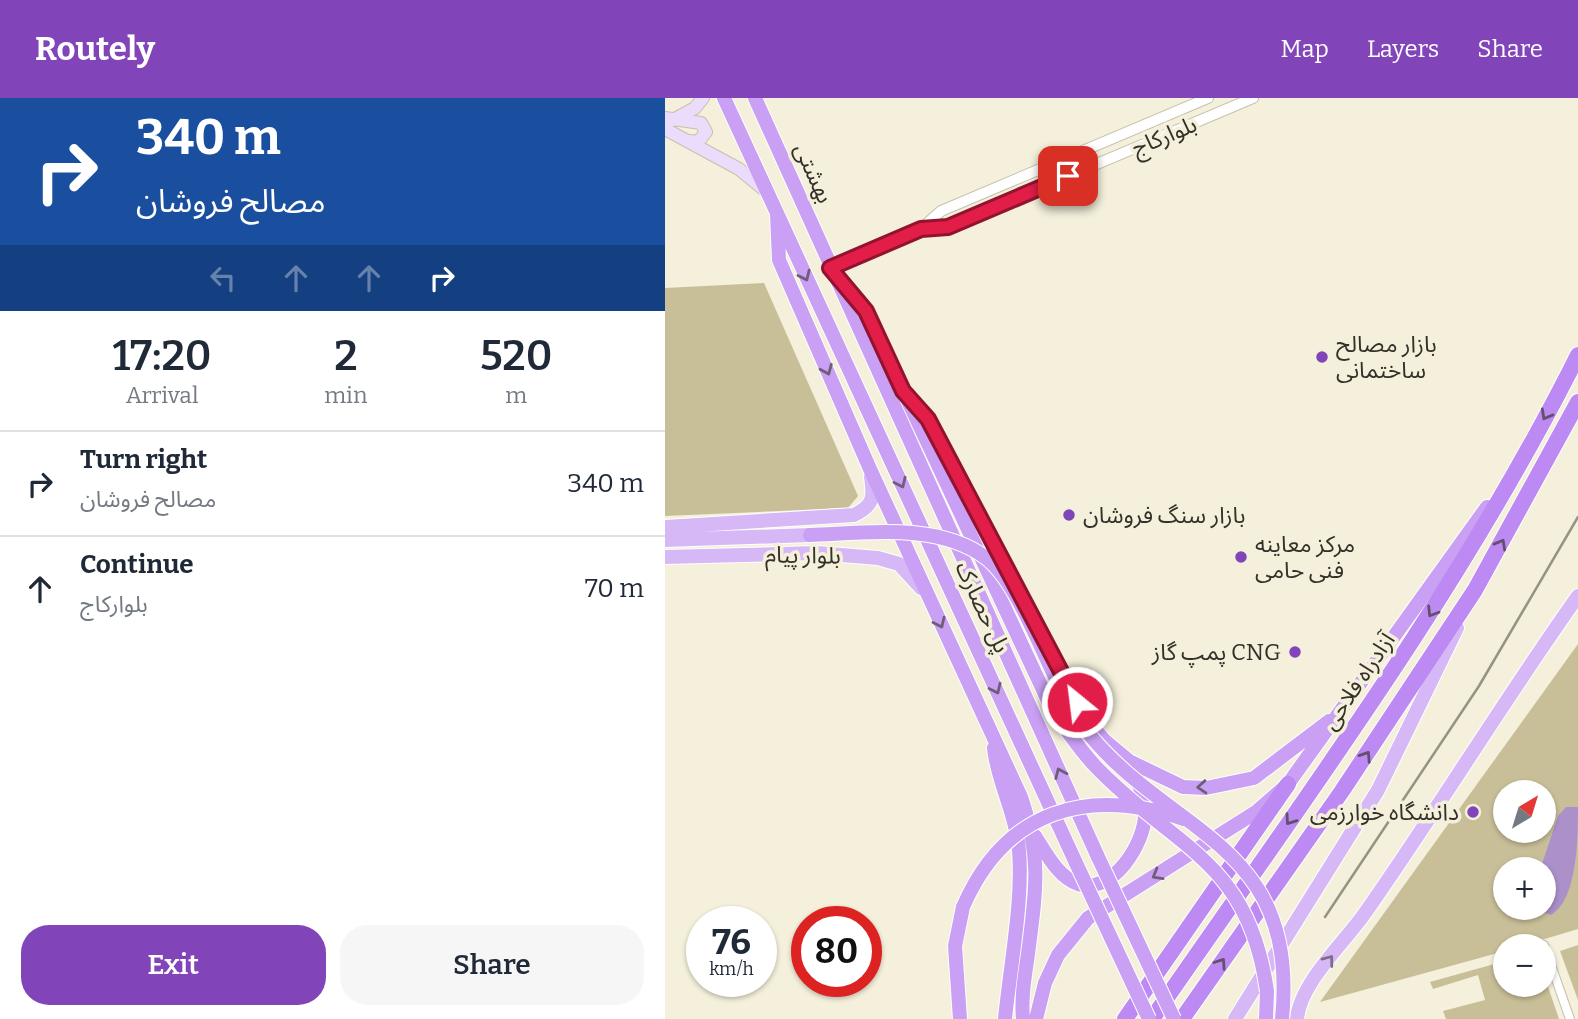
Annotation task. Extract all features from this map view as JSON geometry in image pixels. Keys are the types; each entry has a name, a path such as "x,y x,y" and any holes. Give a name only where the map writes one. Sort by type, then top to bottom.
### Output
{"highway":[{"path":"724,98 777,214 779,260 870,469 1021,797 1034,835 1055,866 1079,884 1092,884 1113,876 1134,850 1143,833 1146,814 1141,787 1129,761"},
{"name":"بهشتی","path":"755,98 830,268"},
{"name":"پل حصارک","path":"777,214 1150,1019"},
{"path":"830,268 866,311 1051,707 1097,767 1199,854 1229,886 1255,934 1267,991 1266,1019"},
{"name":"پل حصارک","path":"830,268 1174,1019"},
{"name":"آزادراه فلاحی","path":"1150,1019 1404,657 1460,566 1578,355"},
{"path":"903,391 928,419 1087,720 1105,741 1129,761 1183,788 1206,788 1254,778 1345,710"},
{"name":"آزادراه فلاحی","path":"1182,1019 1342,791 1475,590 1578,402"},
{"path":"1125,1019 1288,784 1345,710 1520,460"},
{"path":"810,535 906,534 949,541 987,559 1005,579 1056,683 1081,723 1109,755 1195,823 1235,859 1264,900 1274,923 1284,972 1282,1019"},
{"path":"993,736 996,765 1012,808 1020,865 1005,1019"},
{"path":"1036,1019 1045,984 1058,955 1088,918 1256,812 1288,784"},
{"path":"960,1019 955,946 963,907 978,876 996,852 1018,831 1043,817 1088,806 1126,806 1165,813 1195,823"},
{"path":"1023,1019 1023,995 1035,898 1034,835"}],"main road":[{"path":"667,123 695,108 703,98"},
{"path":"667,123 698,122 703,126 705,135 701,141 686,140"},
{"path":"667,123 686,140 739,169 766,191"},
{"name":"بلوار پیام","path":"665,527 854,515 871,505 874,497 870,469"},
{"path":"854,515 848,525 846,537 852,548 861,556"},
{"path":"817,552 827,547 832,536 829,524 819,517"},
{"path":"665,540 810,535"},
{"name":"بلوار پیام","path":"665,557 817,552 888,559 899,564 927,594"},
{"path":"1235,1019 1378,790 1475,590"},
{"path":"1297,1019 1302,998 1364,914 1516,684 1578,596"}],"street":[{"path":"830,268 921,229 941,211 1208,98"},
{"name":"بلوارکاج","path":"921,229 948,227 1253,98"},
{"path":"1556,979 1570,1019"}],"shaded area":[{"path":"764,283 858,496 848,508 665,516 665,288"},
{"path":"1578,644 1578,929 1556,936 1493,934 1493,954 1320,1002"},
{"path":"1566,807 1578,807 1575,866 1567,896 1556,911 1556,857 1544,857 1549,844 1556,844 1558,816"},
{"path":"1578,945 1578,1000 1560,951"},
{"path":"1493,964 1493,997 1552,997 1559,1019 1446,1019 1443,1011 1485,1000 1478,975 1433,989 1430,982"}],"railway":[{"path":"1325,917 1479,686 1578,517"}],"place":[{"name":"بازار مصالح ساختمانی","path":"1322,357"},
{"name":"بازار سنگ فروشان","path":"1069,515"},
{"name":"مرکز معاینه فنی حامی","path":"1241,557"},
{"name":"پمپ گاز CNG","path":"1295,652"},
{"name":"دانشگاه خوارزمی","path":"1473,812"}],"route":[{"path":"1068,176 948,227 921,229 830,268 866,311 903,391 928,419 1077,702"}]}
